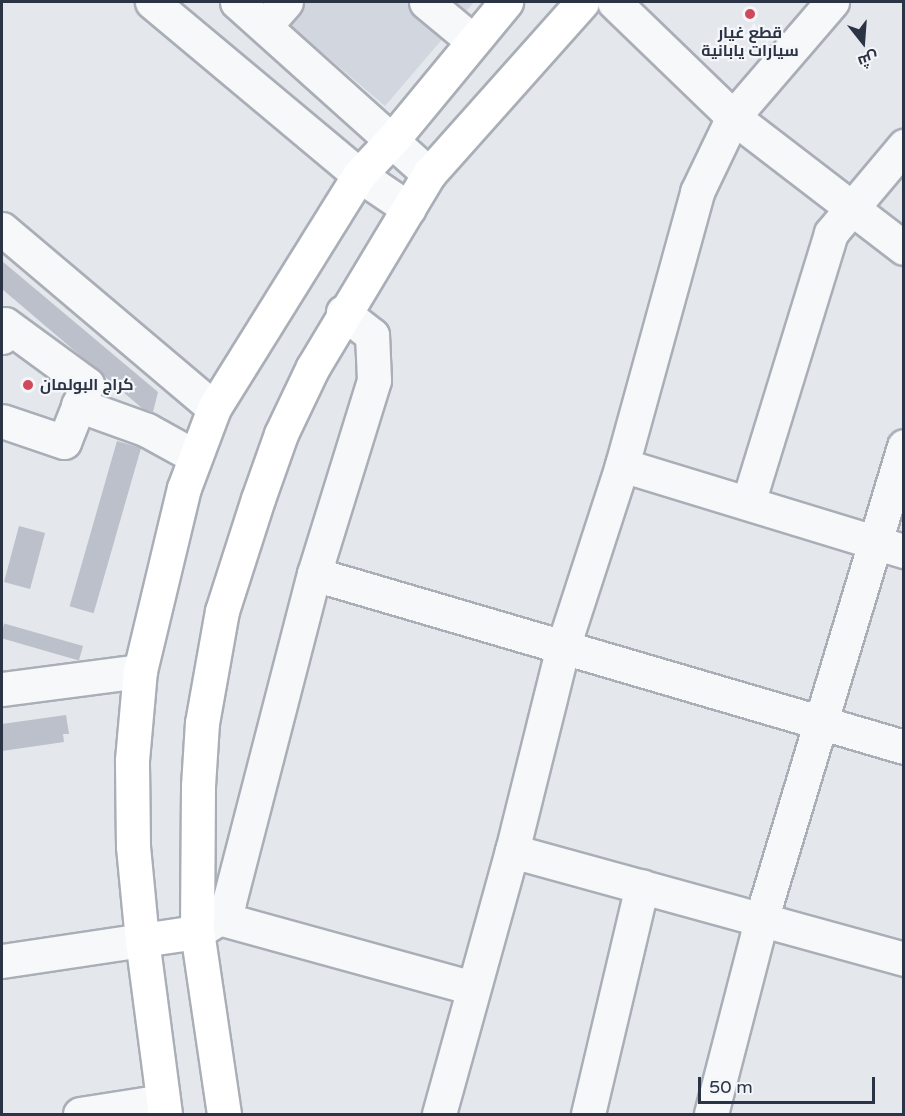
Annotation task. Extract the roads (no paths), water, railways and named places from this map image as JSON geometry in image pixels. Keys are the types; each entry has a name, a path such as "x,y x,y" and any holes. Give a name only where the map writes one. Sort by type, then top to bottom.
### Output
{"main road":[{"path":"164,1108 142,940 132,806 140,671 169,541 194,456 214,408 359,175 393,140 506,2"},
{"path":"224,1114 208,925 202,723 222,611 281,434 343,312 429,174 582,2"},
{"path":"142,940 208,925"}],"street":[{"path":"152,2 359,175 409,209"},
{"path":"237,2 429,174"},
{"path":"265,26 286,2"},
{"path":"426,2 473,41"},
{"path":"614,2 733,117 903,248"},
{"path":"439,1114 512,851 562,647 622,465 697,192 733,117 832,2"},
{"path":"748,503 831,233 903,146"},
{"path":"2,229 214,408"},
{"path":"343,312 372,335 374,381 314,574 235,883 208,925 474,988"},
{"path":"2,337 5,324 87,384 64,442 2,421"},
{"path":"78,405 147,430 194,456"},
{"path":"711,1114 760,920 872,542 903,446"},
{"path":"622,465 903,551"},
{"path":"314,574 903,747"},
{"path":"2,689 140,671"},
{"path":"512,851 903,959"},
{"path":"588,1114 642,886"},
{"path":"2,961 142,940"},
{"path":"80,1114 164,1108"}],"place":[{"name":"قطع غيار سيارات يابانية","path":"750,14"},
{"name":"كراج البولمان","path":"28,385"}]}
